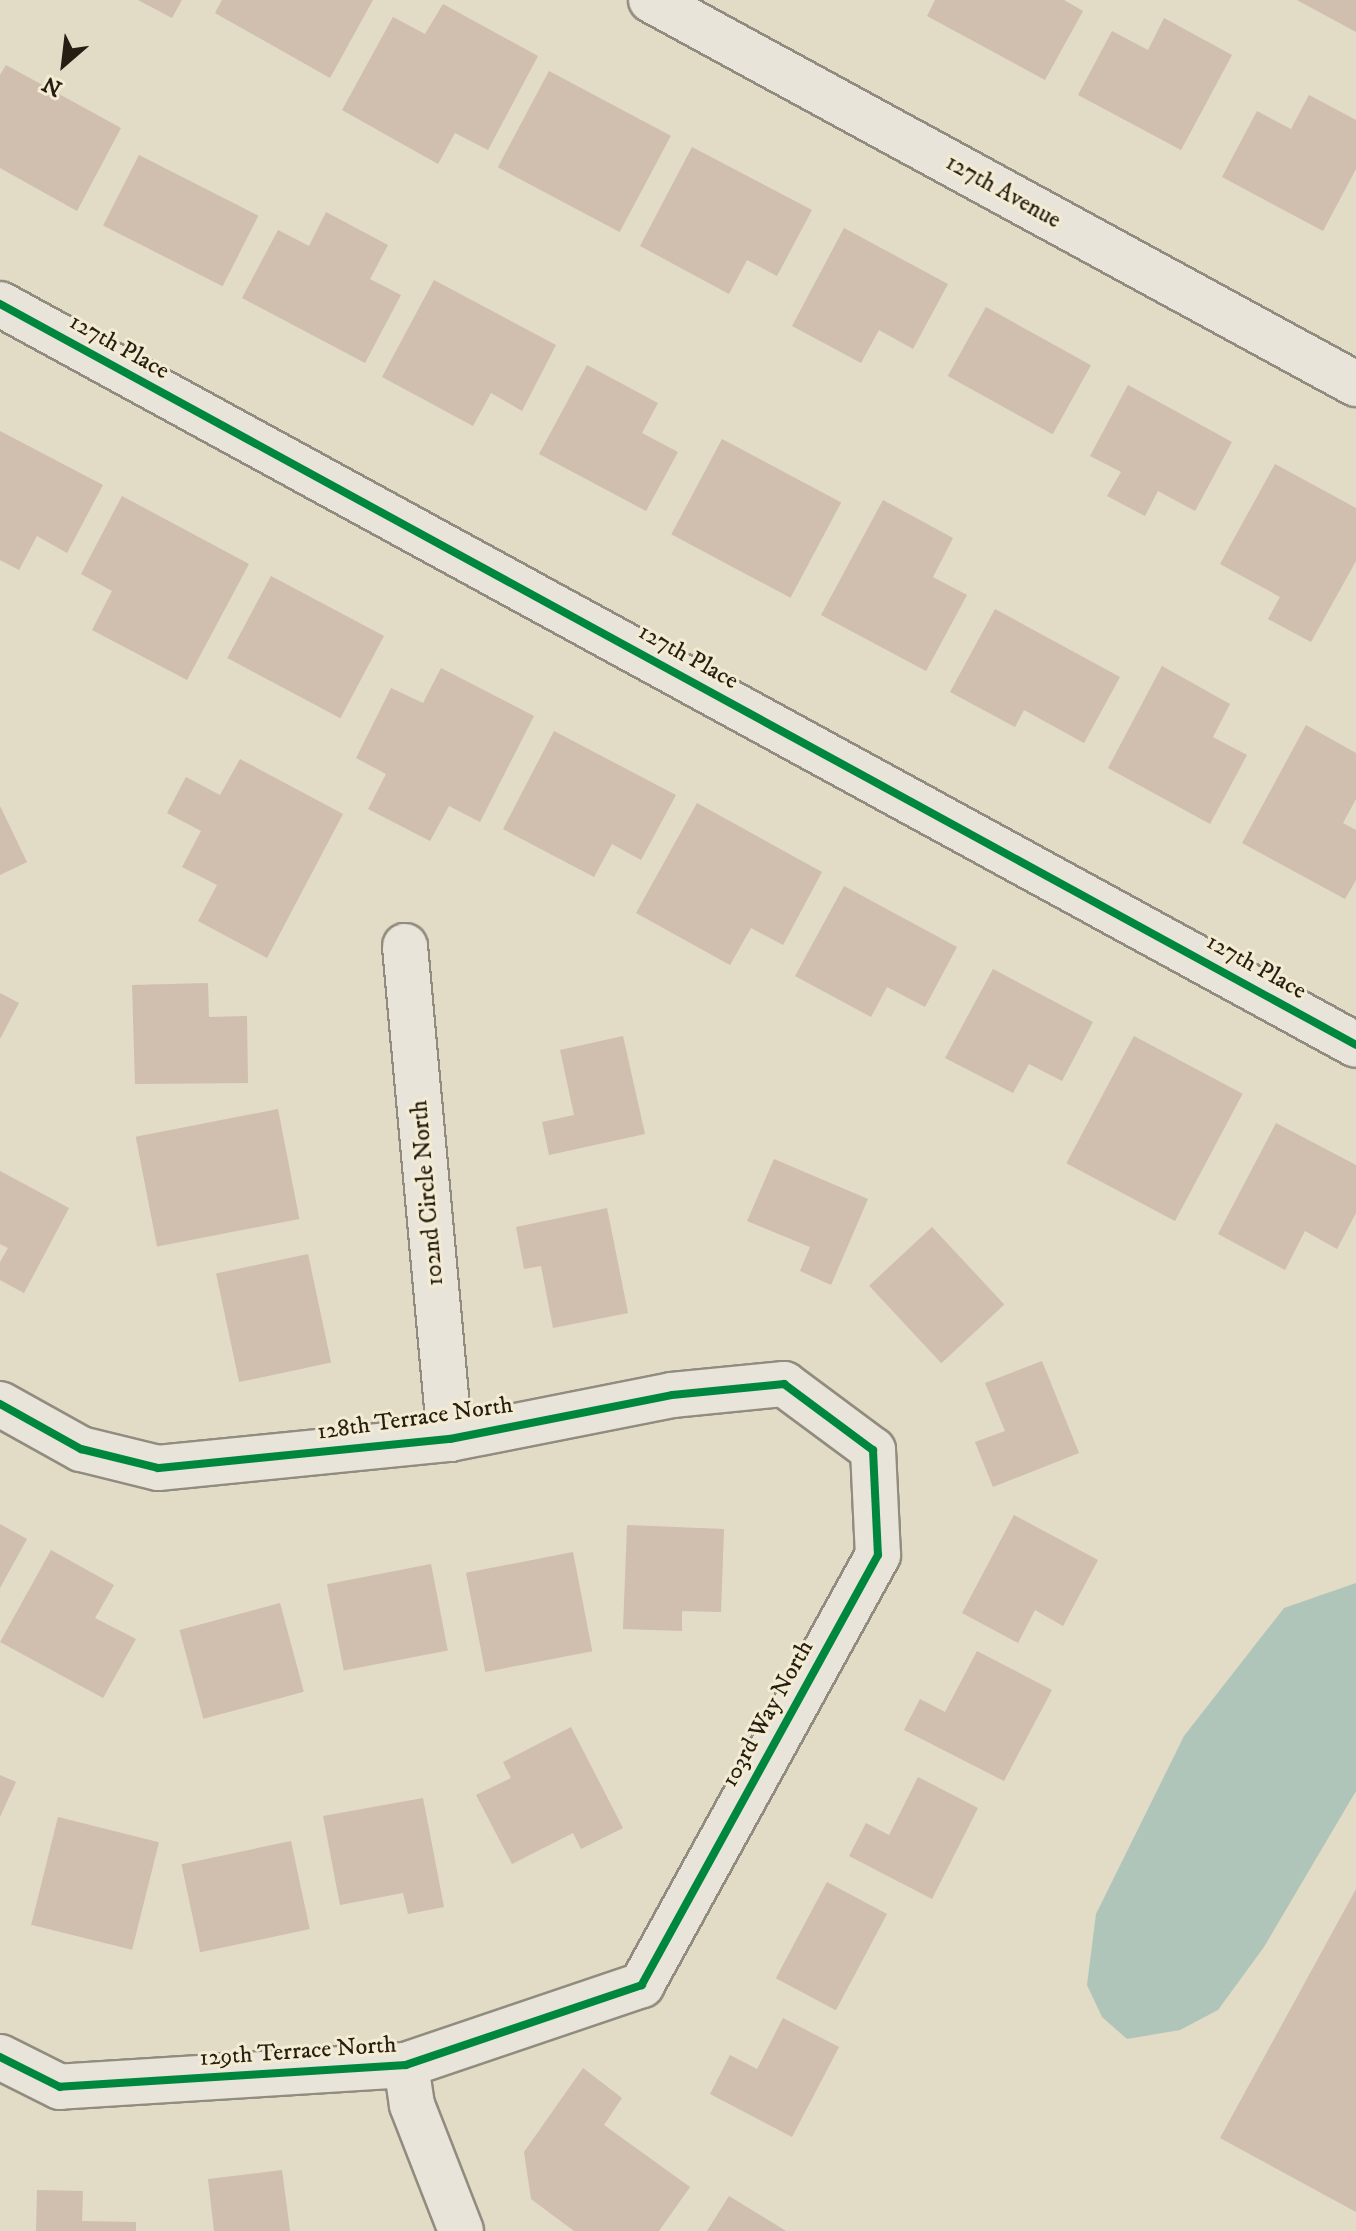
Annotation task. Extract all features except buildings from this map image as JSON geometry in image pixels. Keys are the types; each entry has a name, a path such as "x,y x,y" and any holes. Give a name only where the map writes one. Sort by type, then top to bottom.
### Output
{"street":[{"name":"127th Avenue","path":"651,0 1356,384"},
{"name":"127th Place","path":"0,304 1356,1045"},
{"name":"102nd Circle North","path":"405,946 450,1439"},
{"name":"128th Terrace North","path":"0,1404 81,1449 158,1468 450,1439 672,1395 784,1384 873,1450"},
{"name":"103rd Way North","path":"642,1985 878,1555 873,1450"},
{"name":"129th Terrace North","path":"0,2057 60,2087 406,2065 642,1985"},
{"path":"406,2065 412,2105 461,2231"}],"shaded area":[{"path":"1356,1583 1356,1791 1264,1947 1218,2010 1180,2030 1127,2039 1102,2017 1087,1985 1096,1914 1184,1736 1284,1608"}],"cycle path":[{"path":"0,304 1356,1045"},
{"path":"0,1404 81,1449 158,1468 450,1439 672,1395 784,1384 873,1450 878,1555 642,1985 406,2065 60,2087 0,2057"}]}
